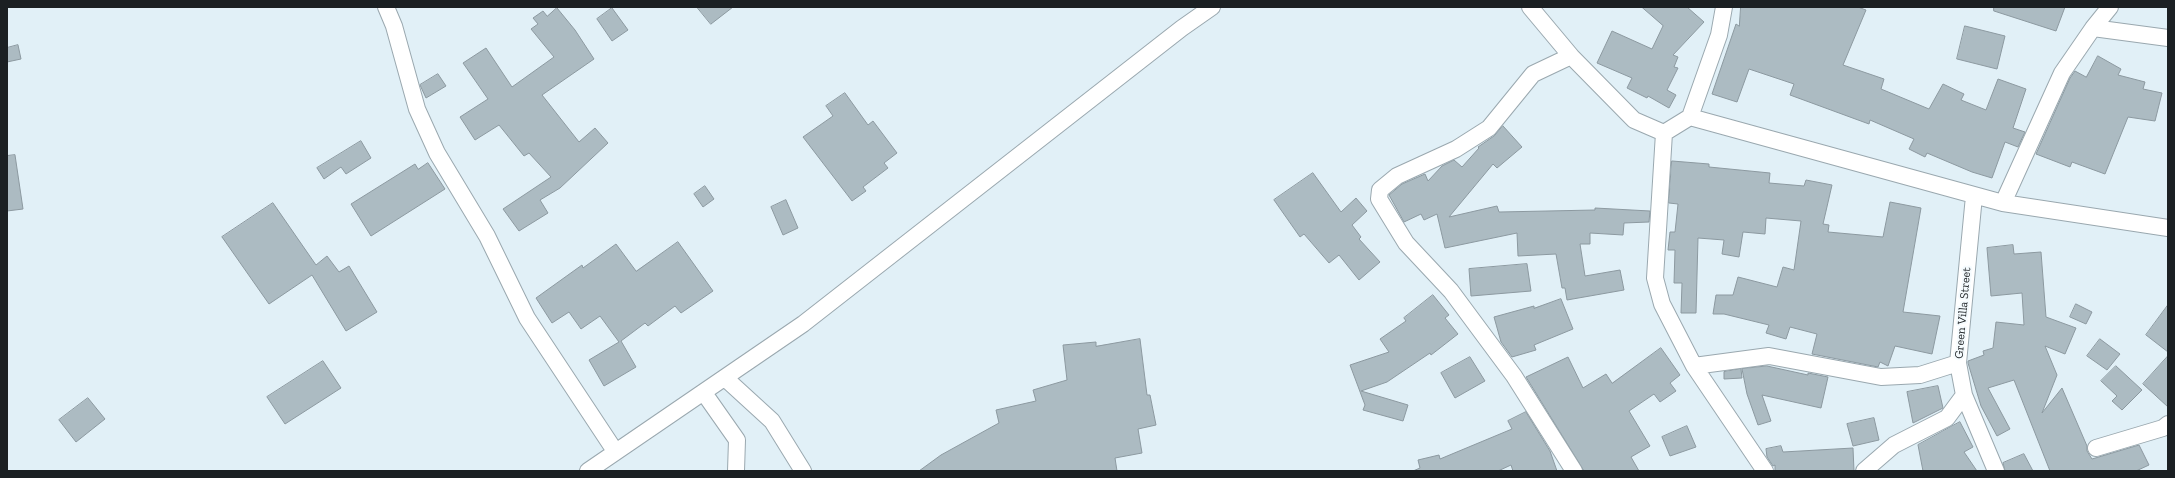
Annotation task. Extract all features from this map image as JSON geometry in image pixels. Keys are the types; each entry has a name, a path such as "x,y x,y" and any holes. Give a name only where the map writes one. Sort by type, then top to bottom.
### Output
{"street":[{"path":"386,7 394,26 417,109 437,153 487,236 527,318 616,451"},
{"path":"588,471 803,324 1182,28 1212,7"},
{"path":"1530,7 1571,56 1634,120 1664,133"},
{"path":"1664,133 1690,117 1719,35 1724,7"},
{"path":"2002,203 2062,73 2092,28 2110,7"},
{"path":"2092,28 2168,38"},
{"path":"1571,56 1533,74 1489,128 1456,150 1397,176 1380,190 1379,199 1406,243 1451,291 1514,376 1574,471"},
{"path":"1690,117 2002,203 2168,228"},
{"path":"1664,133 1655,278 1662,304 1694,366 1765,471"},
{"name":"Green Villa Street","path":"1974,196 1958,363 1964,395 1996,471"},
{"path":"1694,366 1769,356 1881,377 1920,375 1958,363"},
{"path":"725,378 772,421 803,471"},
{"path":"704,393 737,440 736,471"},
{"path":"1864,471 1894,445 1947,418 1964,395"},
{"path":"2096,448 2163,428 2168,424"}],"building":[{"path":"697,7 733,7 711,24"},
{"path":"1642,7 1687,7 1704,22 1673,55 1678,57 1674,67 1678,68 1667,90 1676,95 1669,108 1648,96 1647,98 1627,88 1632,78 1597,63 1612,31 1652,49 1663,26"},
{"path":"1741,7 1858,7 1866,10 1843,65 1884,79 1881,89 1929,109 1943,84 1964,94 1961,100 1986,110 1998,79 2026,89 2013,128 2025,132 2018,147 2005,142 1992,178 1972,172 1927,153 1925,157 1909,149 1914,139 1870,120 1869,124 1790,95 1794,84 1749,69 1737,102 1712,94 1736,24 1739,26"},
{"path":"1994,7 2065,7 2056,31 1994,11"},
{"path":"557,8 575,30 594,59 542,95 579,142 595,128 608,143 560,188 540,200 548,213 519,231 503,209 551,177 529,153 524,156 499,125 475,140 460,117 488,99 463,63 486,48 512,87 554,57 531,29 538,24 533,18 543,11 547,16"},
{"path":"612,8 628,30 612,41 597,19"},
{"path":"1965,26 2005,36 1997,69 1957,59"},
{"path":"18,45 21,59 7,62 7,48"},
{"path":"2098,56 2121,69 2118,75 2145,82 2143,89 2162,93 2155,121 2128,117 2105,174 2072,162 2070,167 2036,154 2070,78 2075,71 2086,77"},
{"path":"438,74 446,86 426,98 420,85"},
{"path":"845,93 868,125 873,121 897,153 884,163 888,168 863,187 866,191 852,201 803,137 833,116 826,106"},
{"path":"1503,126 1522,147 1497,168 1493,164 1449,217 1497,206 1499,212 1595,210 1595,208 1650,211 1649,222 1624,223 1623,235 1590,233 1590,244 1580,244 1585,276 1620,270 1624,290 1567,300 1565,288 1562,288 1556,254 1518,256 1517,233 1445,248 1437,214 1424,220 1421,214 1404,222 1389,195 1402,184 1425,174 1428,181 1442,166 1454,160 1462,167 1479,148 1478,147 1494,136"},
{"path":"361,141 371,158 346,174 341,167 324,179 317,168"},
{"path":"15,155 23,209 7,211 7,156"},
{"path":"1672,161 1709,164 1709,167 1770,173 1769,183 1804,186 1806,180 1832,185 1823,224 1829,225 1828,232 1883,237 1890,202 1921,208 1903,312 1940,316 1932,354 1895,346 1888,366 1880,362 1878,367 1812,354 1817,334 1790,327 1786,339 1766,333 1769,325 1724,314 1713,314 1716,295 1733,295 1738,277 1777,287 1783,267 1794,270 1801,221 1766,218 1765,234 1743,232 1739,257 1722,254 1724,240 1698,238 1696,313 1681,313 1682,283 1674,283 1675,250 1668,250 1670,232 1675,232 1678,204 1669,203"},
{"path":"428,163 445,189 371,236 351,204 415,164 418,169"},
{"path":"1313,173 1341,212 1356,198 1367,211 1352,225 1361,237 1359,239 1380,262 1359,280 1339,255 1329,263 1304,234 1300,237 1274,200"},
{"path":"705,186 714,199 703,207 694,194"},
{"path":"786,200 798,228 783,235 771,207"},
{"path":"273,203 316,265 327,256 339,272 349,266 377,312 346,331 312,275 269,304 222,237"},
{"path":"678,242 713,291 681,313 675,306 648,326 645,323 621,341 636,367 604,386 589,360 619,342 600,316 581,329 569,312 552,323 536,298 582,265 583,268 616,244 636,271"},
{"path":"2013,245 2014,254 2041,252 2046,317 2076,328 2065,354 2045,346 2057,375 2042,413 2062,388 2087,446 2087,451 2092,459 2139,445 2149,465 2136,471 2050,471 2014,380 1988,388 2010,429 1997,436 1981,406 1968,361 1984,355 1983,351 1993,348 1996,322 2024,325 2022,293 1991,296 1987,248"},
{"path":"1527,264 1531,291 1471,296 1469,269"},
{"path":"1433,295 1449,315 1445,318 1458,334 1431,355 1430,353 1387,382 1361,391 1408,405 1403,421 1363,410 1365,405 1350,365 1389,352 1380,339 1406,321 1404,318"},
{"path":"1561,299 1573,329 1534,345 1536,350 1512,357 1501,342 1494,317 1534,306 1534,308"},
{"path":"2076,304 2092,312 2086,324 2070,317"},
{"path":"2168,305 2168,352 2146,335"},
{"path":"1140,339 1147,395 1150,395 1156,425 1138,429 1142,453 1115,458 1117,471 919,471 941,455 999,423 996,410 1036,401 1033,390 1067,380 1063,345 1096,342 1096,346"},
{"path":"2100,339 2120,354 2107,370 2087,356"},
{"path":"1661,348 1680,375 1670,383 1676,391 1660,402 1654,394 1629,411 1650,446 1631,457 1639,471 1584,471 1526,377 1568,357 1583,388 1606,374 1612,383"},
{"path":"2168,356 2168,407 2143,384"},
{"path":"1470,357 1485,381 1455,398 1441,373"},
{"path":"323,361 341,388 285,424 267,397"},
{"path":"1767,366 1808,375 1808,373 1828,377 1821,408 1762,395 1771,421 1758,425 1747,394 1742,369"},
{"path":"2116,366 2142,390 2122,410 2112,401 2117,396 2101,381"},
{"path":"1741,369 1742,378 1724,379 1724,372"},
{"path":"1938,386 1943,408 1913,423 1907,392"},
{"path":"88,398 105,419 76,442 59,420"},
{"path":"1526,412 1550,451 1557,471 1513,471 1511,465 1498,471 1413,471 1420,468 1418,460 1439,455 1440,459 1512,429 1508,421"},
{"path":"1874,418 1879,440 1853,446 1847,424"},
{"path":"1960,422 1973,447 1964,452 1977,471 1923,471 1918,445"},
{"path":"1687,426 1696,447 1670,456 1662,437"},
{"path":"1781,446 1783,452 1853,448 1854,471 1775,471 1775,465 1773,466 1767,457 1766,449"},
{"path":"2024,454 2033,471 2005,471 2003,463"}]}
